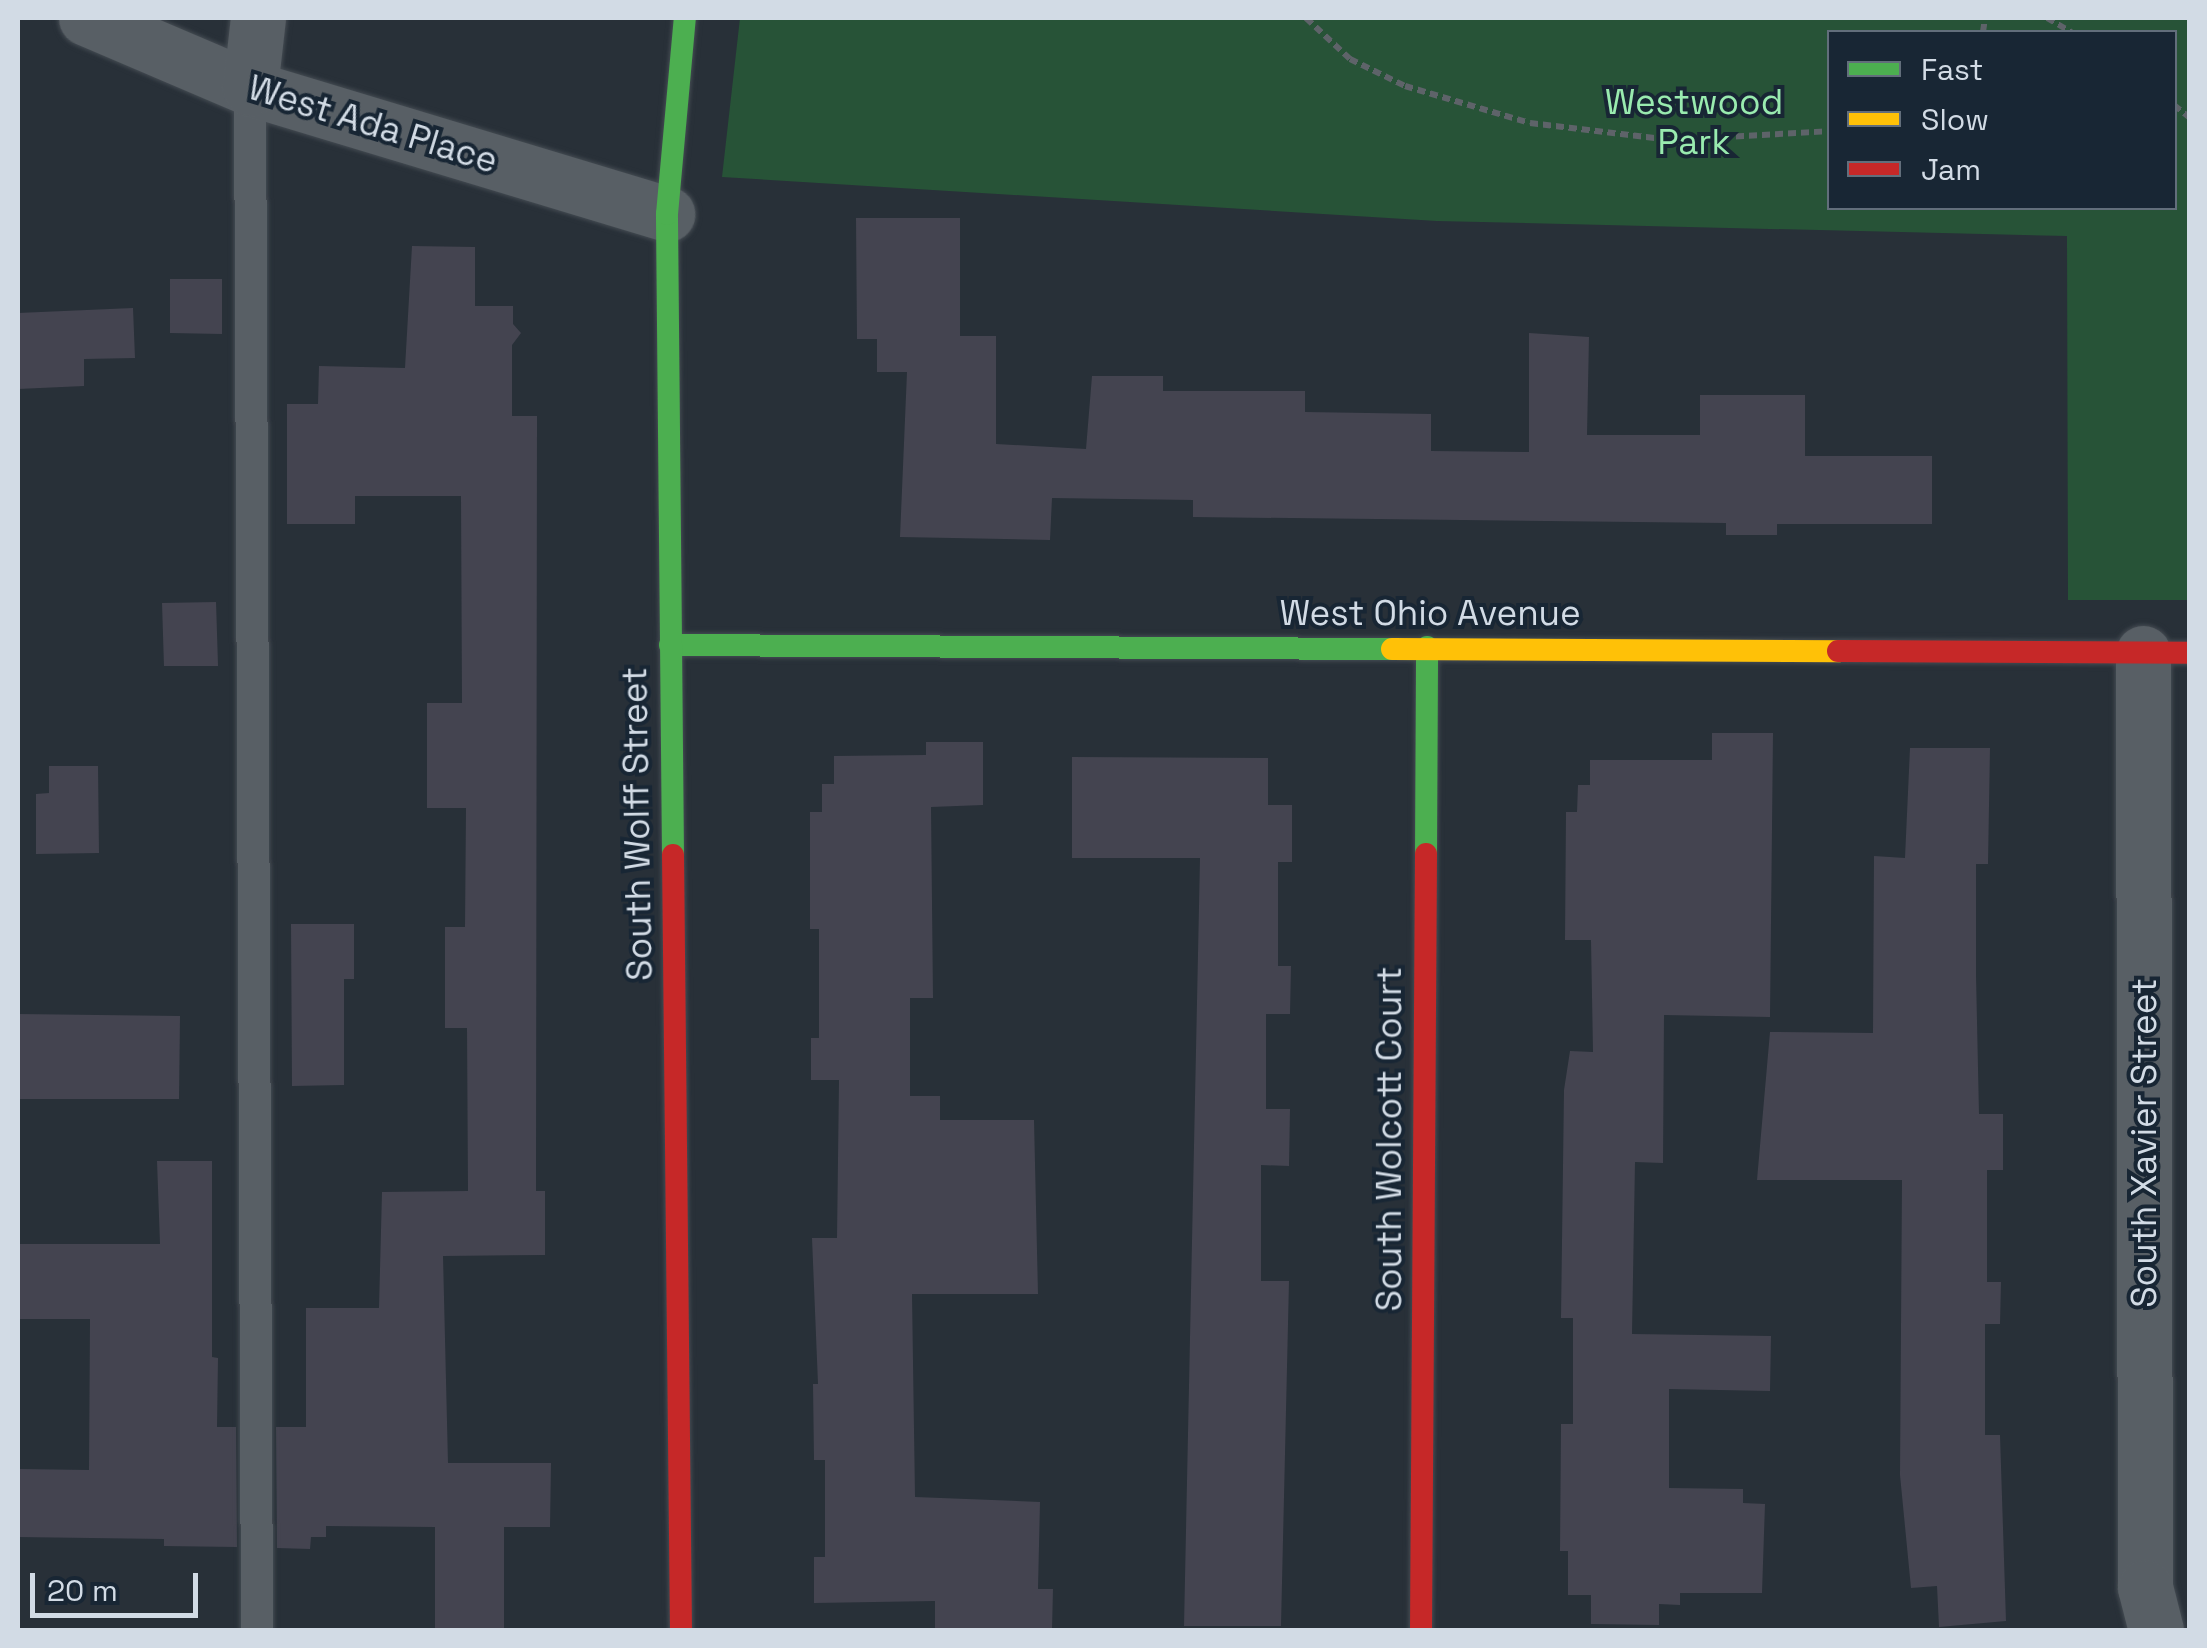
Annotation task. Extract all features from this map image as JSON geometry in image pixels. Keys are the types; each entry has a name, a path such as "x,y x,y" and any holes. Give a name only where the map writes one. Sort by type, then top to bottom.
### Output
{"street":[{"name":"West Ada Place","path":"86,18 250,88 667,214"},
{"path":"250,88 258,18"},
{"name":"South Wolff Street","path":"681,1630 667,214 685,18"},
{"name":"West Ohio Avenue","path":"670,645 2166,653"},
{"name":"South Wolcott Court","path":"1421,1630 1427,647"},
{"name":"South Xavier Street","path":"2156,1630 2145,1587 2166,653"}],"lane":[{"path":"250,88 258,1630"}],"path":[{"path":"1306,18 1350,59 1405,86 1530,123 1672,140 1827,131"}],"green space":[{"name":"Westwood Park","path":"740,18 2189,18 2189,600 2068,600 2067,236 1437,221 722,177"}],"building":[{"path":"856,218 960,218 960,336 996,336 996,444 1086,449 1092,376 1163,376 1163,391 1305,391 1305,412 1431,414 1431,451 1529,452 1529,333 1589,337 1587,435 1700,435 1700,395 1805,395 1805,456 1932,456 1932,524 1777,524 1777,535 1726,535 1726,523 1193,517 1193,500 1052,498 1050,540 900,537 907,372 877,372 877,339 857,339"},
{"path":"412,246 475,247 475,306 513,306 513,324 521,333 512,345 512,416 537,416 536,1191 545,1191 545,1255 443,1256 448,1463 551,1463 550,1527 504,1527 504,1630 435,1630 435,1527 326,1526 326,1537 311,1537 310,1549 277,1548 276,1427 306,1427 306,1308 379,1308 382,1192 468,1191 467,1028 445,1028 445,927 465,927 466,808 427,808 427,703 462,703 461,496 355,496 355,524 287,524 287,404 318,404 319,366 405,368"},
{"path":"170,279 222,279 222,334 170,333"},
{"path":"133,308 135,358 84,359 84,386 18,389 18,313"},
{"path":"216,602 218,666 164,666 162,603"},
{"path":"1712,733 1773,733 1770,1017 1664,1015 1663,1163 1635,1162 1632,1334 1771,1336 1770,1391 1669,1389 1669,1488 1743,1489 1743,1503 1765,1504 1762,1593 1680,1593 1680,1605 1659,1604 1659,1625 1591,1624 1591,1595 1568,1595 1568,1551 1560,1551 1561,1424 1573,1424 1573,1318 1561,1318 1564,1090 1570,1051 1593,1052 1591,940 1565,940 1566,812 1577,812 1578,785 1590,785 1590,760 1712,760"},
{"path":"926,742 983,742 983,805 931,807 933,998 910,998 910,1096 940,1096 940,1120 1034,1120 1038,1294 912,1294 915,1497 1040,1502 1038,1589 1053,1589 1052,1630 935,1630 935,1601 814,1603 814,1557 825,1557 825,1460 814,1460 813,1384 818,1384 812,1238 837,1238 839,1080 811,1080 811,1038 819,1038 819,929 810,929 810,812 822,812 822,784 834,784 834,756 926,755"},
{"path":"1910,748 1990,748 1988,864 1976,864 1979,1114 2003,1114 2003,1170 1987,1170 1987,1282 2001,1282 2000,1324 1985,1324 1985,1435 2000,1435 2006,1621 1939,1627 1937,1586 1911,1588 1900,1475 1902,1180 1757,1180 1770,1032 1873,1033 1874,856 1905,858"},
{"path":"1072,757 1268,758 1268,805 1292,805 1292,862 1278,862 1278,966 1291,966 1290,1014 1266,1014 1266,1109 1290,1109 1289,1166 1261,1165 1261,1281 1289,1281 1281,1626 1184,1626 1200,858 1072,858"},
{"path":"49,766 98,766 99,853 36,854 36,794 49,793"},
{"path":"291,924 354,924 354,979 344,979 344,1085 292,1086"},
{"path":"18,1014 180,1016 179,1099 18,1099"},
{"path":"157,1161 212,1161 212,1357 218,1358 217,1427 236,1427 237,1547 164,1546 164,1539 18,1537 18,1469 89,1470 90,1319 18,1319 18,1244 160,1244"}],"traffic: fast":[{"path":"673,855 667,214 685,18"},
{"path":"670,645 1392,649"},
{"path":"1426,854 1427,647"}],"traffic: slow":[{"path":"1392,649 1838,651"}],"traffic: jam":[{"path":"1838,651 2190,653"},
{"path":"1421,1630 1426,854"},
{"path":"673,855 681,1630"}]}
